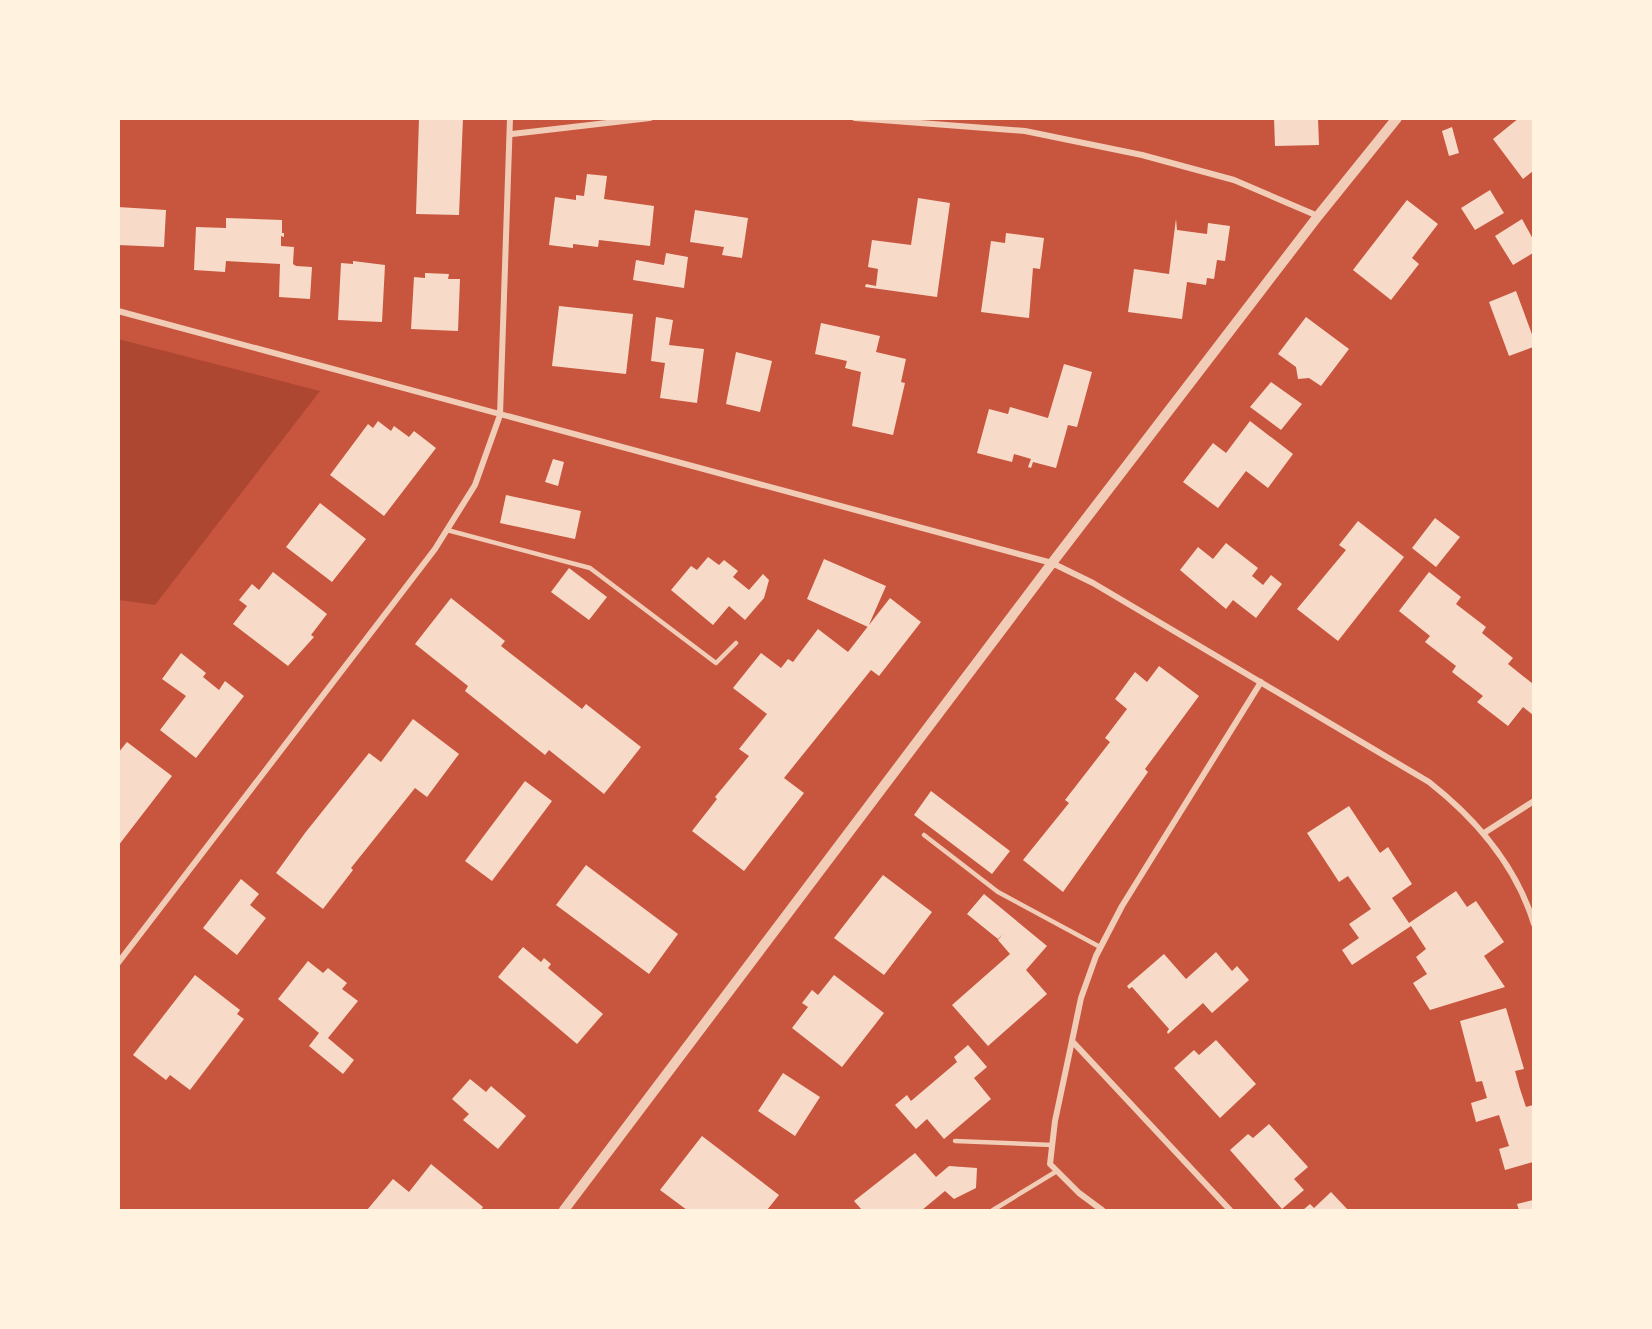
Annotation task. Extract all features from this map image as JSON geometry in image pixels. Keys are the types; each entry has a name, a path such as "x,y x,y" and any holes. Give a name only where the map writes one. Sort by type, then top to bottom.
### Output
{"street":[{"path":"118,963 447,530 475,485 500,415 512,134 510,118"},
{"path":"512,134 650,118"},
{"path":"855,118 1025,131 1142,155 1234,180 1318,216"},
{"path":"564,1210 1052,563 1318,216 1397,118"},
{"path":"118,311 1052,563 1093,583 1429,782 1484,834 1515,880 1528,905 1533,924"},
{"path":"1102,1210 1050,1164 1081,998 1100,947 1122,906 1261,682"},
{"path":"1484,834 1533,801"},
{"path":"1072,1041 1230,1210"}],"lane":[{"path":"447,530 590,568 716,663 735,643"},
{"path":"924,835 998,892 1100,947"},
{"path":"955,1141 1052,1145"},
{"path":"993,1210 1058,1171"}],"shaded area":[{"path":"118,339 320,391 155,605 119,600"}],"building":[{"path":"419,118 463,118 459,215 416,214"},
{"path":"1274,118 1318,118 1319,145 1275,146"},
{"path":"1519,118 1533,118 1533,171 1523,179 1493,139"},
{"path":"1452,127 1459,153 1449,156 1442,131"},
{"path":"587,174 607,176 604,199 654,206 650,246 599,240 598,247 573,244 573,248 549,245 555,197 576,200 576,195 584,196"},
{"path":"1490,190 1504,213 1475,230 1461,208"},
{"path":"918,198 950,203 937,297 865,287 866,284 876,286 878,269 868,267 872,240 911,245"},
{"path":"1407,200 1438,224 1412,258 1419,264 1391,300 1353,270"},
{"path":"118,207 166,210 164,247 118,245"},
{"path":"695,210 748,218 742,258 722,255 724,247 690,242"},
{"path":"226,218 282,220 284,237 281,236 281,246 294,247 293,264 312,267 310,299 279,297 280,264 226,261 225,272 194,270 196,227 226,228"},
{"path":"1176,219 1177,230 1207,234 1208,223 1230,226 1225,261 1217,260 1214,279 1207,278 1206,285 1187,282 1182,319 1128,312 1134,269 1169,274"},
{"path":"1522,219 1533,239 1533,253 1513,265 1495,236"},
{"path":"1006,233 1044,238 1040,269 1033,268 1029,318 981,312 991,241 1005,243"},
{"path":"666,253 688,257 684,288 633,280 636,260 664,265"},
{"path":"353,261 385,265 382,322 338,320 341,263 353,264"},
{"path":"425,273 449,274 448,279 460,279 458,331 411,329 414,277 425,278"},
{"path":"1516,291 1533,337 1533,347 1509,356 1489,302"},
{"path":"559,306 633,314 626,374 552,366"},
{"path":"656,317 673,320 669,345 704,349 697,403 660,398 665,363 651,361"},
{"path":"1306,317 1349,349 1321,386 1309,378 1298,379 1296,367 1278,354"},
{"path":"821,323 880,336 876,352 906,359 901,382 905,383 893,435 852,426 861,372 845,368 847,361 815,354"},
{"path":"736,352 772,361 760,412 726,404"},
{"path":"1064,364 1092,372 1077,427 1068,425 1056,468 1033,462 1031,468 1028,467 1031,459 1014,454 1012,462 977,453 989,409 1008,414 1010,407 1048,418"},
{"path":"1271,382 1302,404 1281,430 1250,407"},
{"path":"378,421 391,431 394,426 409,437 414,431 436,448 384,516 330,475 368,424 373,428"},
{"path":"1250,421 1293,454 1268,488 1246,471 1218,508 1183,482 1213,443 1226,453"},
{"path":"553,459 564,462 558,486 545,482"},
{"path":"506,495 581,511 575,539 500,523"},
{"path":"320,503 366,539 332,582 286,547"},
{"path":"1435,518 1460,537 1436,567 1412,548"},
{"path":"1358,521 1404,557 1338,641 1297,609 1346,550 1339,545"},
{"path":"1226,543 1258,568 1252,576 1263,585 1271,575 1282,584 1256,618 1233,600 1226,609 1180,570 1198,547 1213,559"},
{"path":"708,557 719,565 724,560 738,571 733,577 749,590 763,574 769,580 764,598 745,620 729,606 713,625 671,590 691,566 697,570"},
{"path":"824,559 886,586 868,627 807,599"},
{"path":"569,568 607,597 589,620 551,592"},
{"path":"273,572 327,614 311,635 314,637 288,666 233,624 247,606 239,600 252,584 259,590"},
{"path":"1429,572 1461,597 1456,604 1486,627 1482,633 1513,658 1508,664 1533,684 1533,715 1523,707 1508,726 1477,702 1483,696 1452,672 1456,666 1425,642 1430,636 1399,611"},
{"path":"451,598 505,641 501,646 582,709 586,704 641,747 604,794 549,750 545,755 465,691 468,686 415,644"},
{"path":"890,598 921,622 879,676 871,670 784,778 804,793 744,871 692,831 717,799 715,797 749,756 739,749 767,714 733,688 761,653 781,668 788,659 793,662 818,629 848,652"},
{"path":"181,653 206,673 203,677 219,690 225,681 244,696 196,758 160,730 186,696 162,679"},
{"path":"1159,666 1199,696 1145,769 1148,772 1063,892 1023,860 1069,803 1065,800 1110,742 1105,738 1127,709 1115,699 1135,672 1147,682"},
{"path":"413,719 459,754 427,797 415,788 351,868 353,870 323,909 276,873 369,753 381,762"},
{"path":"127,742 172,776 118,846 118,753"},
{"path":"525,781 552,801 492,881 465,861"},
{"path":"931,791 1010,851 992,874 914,815"},
{"path":"1349,806 1380,853 1388,847 1412,884 1392,898 1409,923 1456,891 1467,907 1476,901 1504,942 1484,956 1505,987 1430,1010 1413,983 1427,974 1416,957 1426,949 1411,926 1352,965 1342,950 1359,938 1349,924 1371,909 1348,876 1339,882 1307,833"},
{"path":"586,865 678,934 649,974 556,905"},
{"path":"883,875 932,912 884,975 834,938"},
{"path":"241,879 259,894 250,905 266,918 237,955 203,928"},
{"path":"984,894 1047,946 1026,970 1047,994 988,1046 952,1005 1010,954 998,940 1003,934 998,939 967,914"},
{"path":"523,947 541,962 544,958 551,964 548,968 603,1014 577,1044 498,977"},
{"path":"1216,952 1232,971 1237,966 1249,980 1212,1013 1203,1003 1168,1034 1169,1029 1132,987 1129,989 1127,986 1164,954 1186,979"},
{"path":"308,961 323,973 328,968 347,983 342,989 358,1001 328,1038 354,1060 343,1074 309,1046 319,1033 278,999"},
{"path":"195,975 240,1010 237,1014 244,1019 190,1090 170,1075 166,1080 133,1055"},
{"path":"834,975 884,1013 842,1067 792,1028 808,1007 802,1003 812,990 818,995"},
{"path":"1506,1008 1524,1069 1515,1071 1520,1089 1526,1107 1533,1105 1533,1162 1505,1170 1499,1149 1509,1146 1499,1115 1476,1122 1471,1103 1487,1098 1482,1081 1476,1082 1460,1021"},
{"path":"1216,1040 1256,1084 1220,1118 1174,1068 1194,1050 1199,1055"},
{"path":"968,1045 987,1067 974,1078 991,1099 944,1139 927,1119 916,1129 895,1105 907,1095 911,1101 957,1062 954,1057"},
{"path":"783,1073 820,1097 795,1136 758,1111"},
{"path":"470,1079 486,1092 491,1086 526,1116 498,1149 463,1120 469,1114 452,1099"},
{"path":"1269,1124 1308,1167 1294,1179 1304,1190 1282,1209 1230,1150 1248,1134 1253,1138"},
{"path":"702,1136 779,1195 767,1210 687,1210 660,1190"},
{"path":"915,1153 936,1177 949,1166 977,1168 976,1188 954,1199 945,1191 922,1210 862,1210 854,1201"},
{"path":"431,1164 483,1207 481,1210 367,1210 393,1179 409,1192"},
{"path":"1331,1192 1348,1210 1303,1210 1310,1204 1314,1208"},
{"path":"1533,1200 1533,1210 1519,1210 1517,1204"}]}
